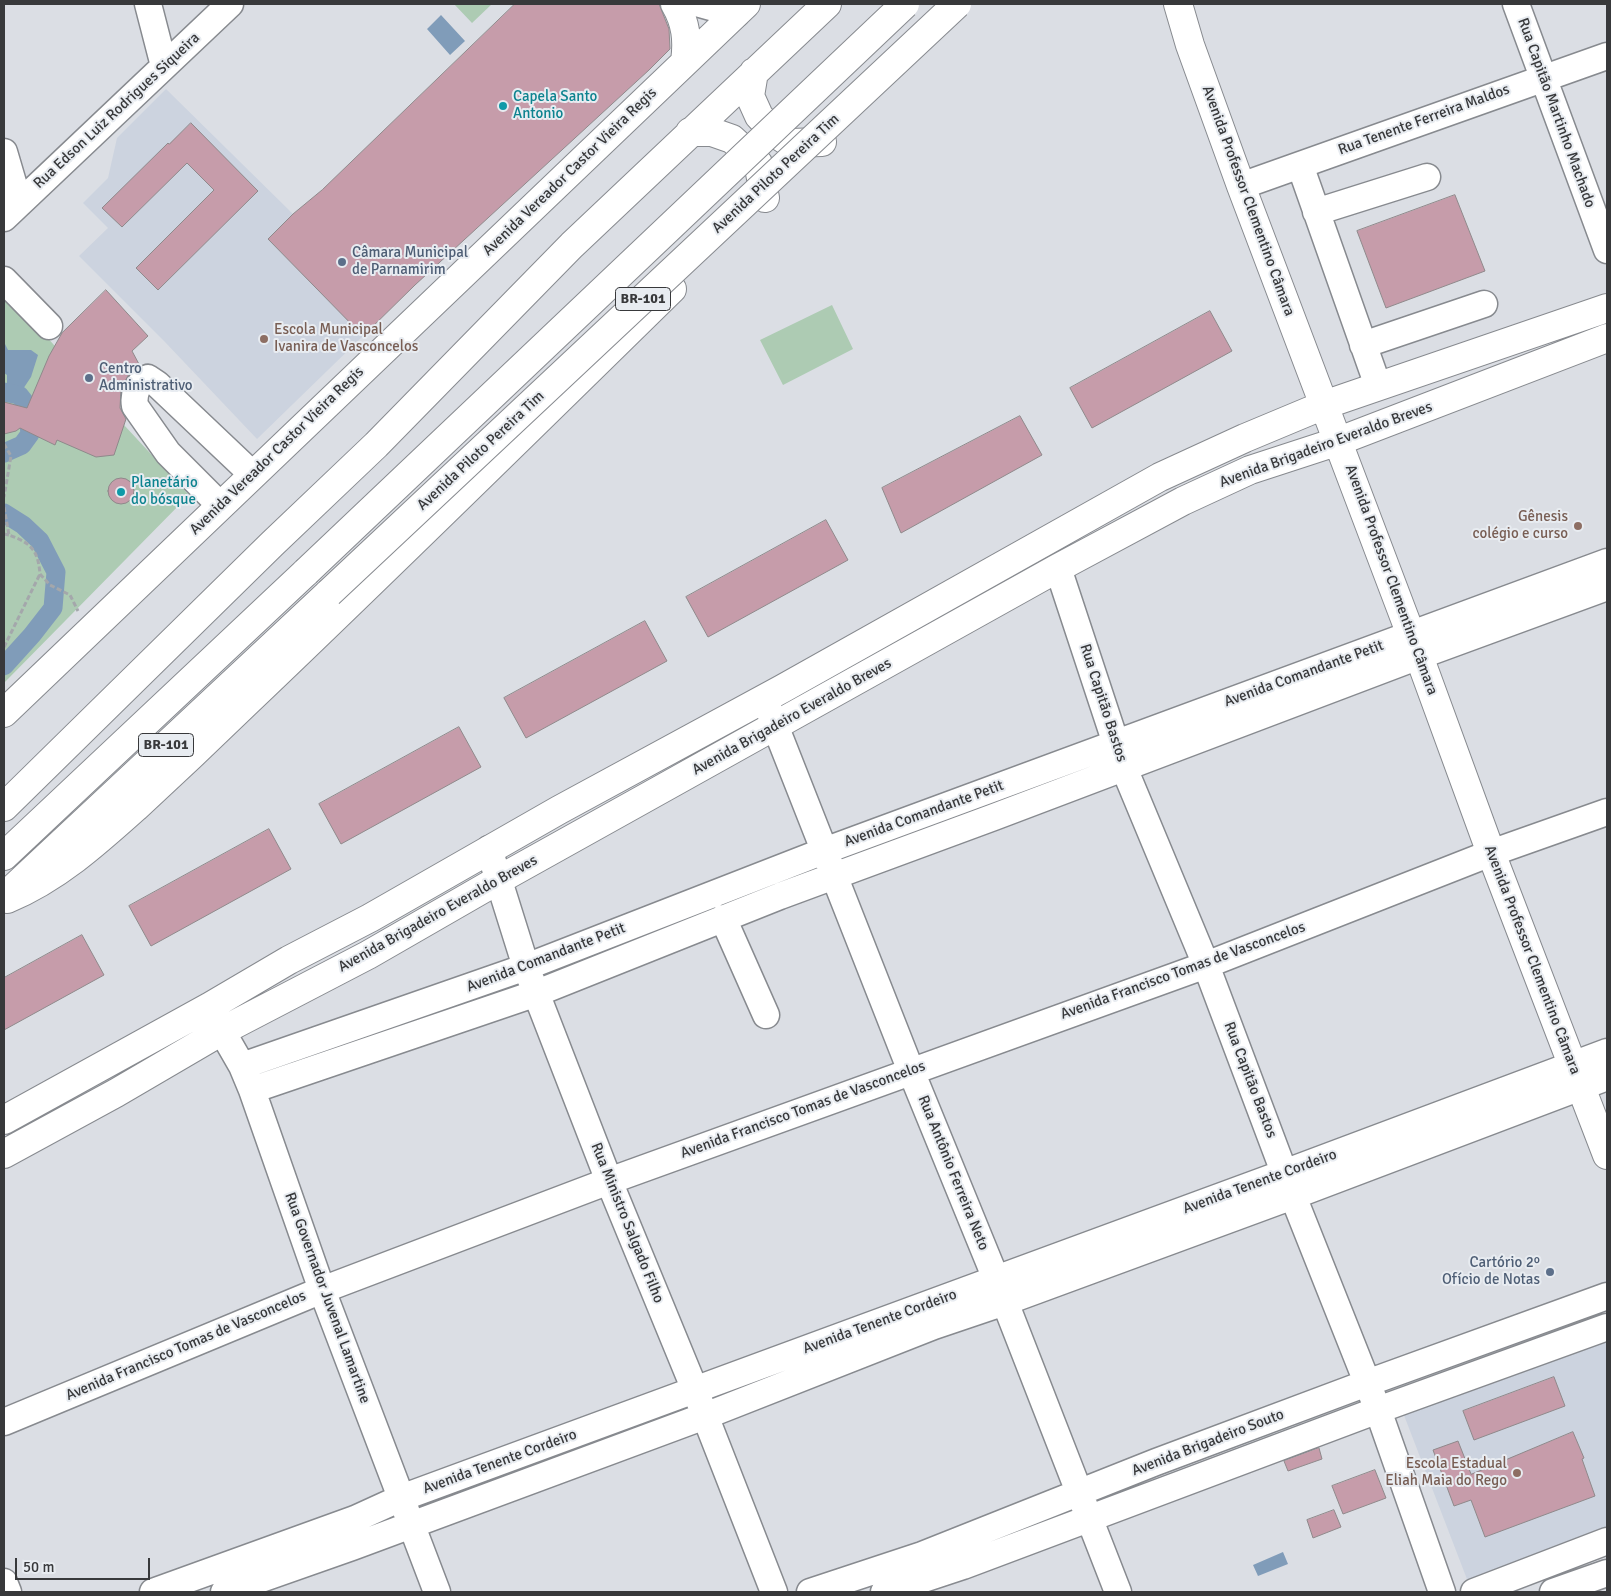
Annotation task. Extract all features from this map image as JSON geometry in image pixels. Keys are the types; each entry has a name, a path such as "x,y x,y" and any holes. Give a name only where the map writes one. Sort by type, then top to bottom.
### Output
{"main road":[{"path":"675,4 687,34 685,62"},
{"path":"4,808 259,557 376,445 572,245 827,4"},
{"name":"BR-101","path":"4,856 905,4"},
{"name":"Avenida Piloto Pereira Tim","path":"4,899 957,4"},
{"path":"4,899 22,893 47,878 101,838 163,782 313,640 822,142 969,4"},
{"name":"Avenida Professor Clementino Câmara","path":"1178,4 1190,45 1241,186 1339,441 1491,853 1577,1076 1605,1142"},
{"name":"Avenida Vereador Castor Vieira Regis","path":"4,713 740,9"},
{"path":"754,72 750,96 759,116 776,134 790,143 822,142"},
{"path":"690,132 712,132 732,139 758,163 765,198"},
{"name":"Avenida Brigadeiro Everaldo Breves","path":"4,1120 209,1007 289,960 370,918 489,849 764,699 1160,477 1245,438 1324,405 1607,308"},
{"name":"Avenida Brigadeiro Everaldo Breves","path":"4,1154 116,1093 222,1031 368,955 500,879 1058,568 1183,501 1250,470 1339,441 1607,338"}],"street":[{"path":"148,4 164,66"},
{"name":"Rua Edson Luiz Rodrigues Siqueira","path":"11,211 230,4"},
{"path":"700,4 740,9"},
{"name":"Rua Capitão Martinho Machado","path":"1516,4 1607,250"},
{"name":"Rua Tenente Ferreira Maldos","path":"1241,186 1607,56"},
{"path":"4,152 11,211"},
{"path":"1300,165 1378,386"},
{"path":"1316,212 1427,177"},
{"path":"4,280 49,326"},
{"path":"1363,345 1484,304"},
{"path":"220,505 168,453 135,406 136,391 143,380 148,378 157,384 252,474"},
{"name":"Avenida Comandante Petit","path":"247,1078 537,993 780,896 1124,768 1607,562"},
{"name":"Rua Capitão Bastos","path":"1058,568 1124,768 1206,965 1289,1185 1378,1410 1442,1592"},
{"name":"Avenida Comandante Petit","path":"247,1078 824,851 1116,744 1415,645 1607,587"},
{"name":"Rua Antônio Ferreira Neto","path":"764,699 911,1071 1001,1291 1118,1592"},
{"path":"984,792 994,817"},
{"name":"Avenida Francisco Tomas de Vasconcelos","path":"4,1422 322,1290 609,1181 1206,965 1491,853 1607,812"},
{"name":"Rua Ministro Salgado Filho","path":"489,849 500,879 526,967 609,1181 695,1390 774,1592"},
{"path":"724,918 766,1015"},
{"name":"Rua Governador Juvenal Lamartine","path":"209,1007 247,1078 322,1290 437,1592"},
{"name":"Avenida Tenente Cordeiro","path":"153,1592 355,1519 401,1498 695,1390 1001,1291 1289,1185 1577,1076 1607,1052"},
{"name":"Avenida Tenente Cordeiro","path":"1577,1076 1607,1077"},
{"name":"Avenida Tenente Cordeiro","path":"224,1592 705,1416 925,1330 1001,1291"},
{"name":"Avenida Brigadeiro Souto","path":"810,1592 922,1555 1156,1462 1367,1382 1607,1296"},
{"name":"Avenida Brigadeiro Souto","path":"884,1592 963,1566 1378,1410 1607,1327"},
{"path":"1474,1592 1607,1541"},
{"path":"1553,1592 1607,1572"},
{"path":"4,1582 8,1592"}],"path":[{"path":"4,444 11,456 4,498"},
{"path":"4,507 9,534"},
{"path":"4,534 20,539 33,548 39,561 40,574 4,647"},
{"path":"40,574 50,585 70,595"}],"shaded area":[{"path":"166,89 293,214 363,336 257,439 165,342 79,256 108,228 83,203 108,178 117,138"},
{"name":"Escola Estadual Eliah Maia do Rego","path":"1607,1333 1607,1535 1470,1587 1402,1410"}],"green space":[{"path":"454,4 492,4 472,23"},
{"path":"4,288 124,425 189,495 4,683"},
{"path":"832,305 853,349 783,385 760,340"}],"water":[{"path":"441,15 465,41 450,55 427,29"},
{"path":"4,342 8,350 31,350 38,355 31,377 19,395 7,393 7,375 4,373"},
{"path":"1283,1552 1288,1564 1258,1576 1253,1565"}],"building":[{"path":"515,4 659,4 669,29 670,49 415,285 363,336 268,239 293,214 322,190"},
{"path":"191,123 258,191 158,290 136,268 214,190 187,163 122,227 102,208"},
{"path":"1455,195 1485,271 1386,308 1357,231"},
{"name":"Centro Administrativo","path":"106,290 148,336 132,351 140,366 129,374 121,389 120,408 126,419 114,455 96,457 57,440 55,445 20,428 4,434 4,402 27,408 49,356 62,333"},
{"path":"1210,311 1232,351 1092,428 1070,388"},
{"path":"1020,416 1042,455 901,533 882,488"},
{"name":"Planetário do bósque","path":"121,478 131,481 134,491 131,501 121,504 111,501 108,491 111,481"},
{"path":"826,520 848,560 708,637 686,597"},
{"path":"645,621 667,661 526,738 504,698"},
{"path":"459,727 481,767 341,844 319,804"},
{"path":"269,829 291,869 151,946 129,906"},
{"path":"82,935 104,975 4,1030 4,978"},
{"path":"1554,1377 1565,1406 1474,1440 1463,1411"},
{"path":"1573,1432 1584,1458 1582,1459 1595,1496 1485,1537 1471,1500 1454,1506 1433,1450 1458,1441 1471,1474"},
{"path":"1319,1448 1322,1459 1288,1471 1284,1461"},
{"path":"1375,1470 1386,1498 1343,1514 1332,1486"},
{"path":"1334,1510 1341,1527 1313,1538 1307,1520"}],"waterway":[{"path":"4,392 19,395 27,405 30,434 22,445 4,453"},
{"path":"4,513 23,525 40,541 56,572 53,608 4,666"}],"place":[{"name":"Capela Santo Antonio","path":"503,106"},
{"name":"Câmara Municipal de Parnamirim","path":"342,262"},
{"name":"Escola Municipal Ivanira de Vasconcelos","path":"264,339"},
{"name":"Centro Administrativo","path":"89,378"},
{"name":"Planetário do bósque","path":"121,492"},
{"name":"Gênesis colégio e curso","path":"1578,526"},
{"name":"Cartório 2º Ofício de Notas","path":"1550,1272"},
{"name":"Escola Estadual Eliah Maia do Rego","path":"1517,1473"}]}
